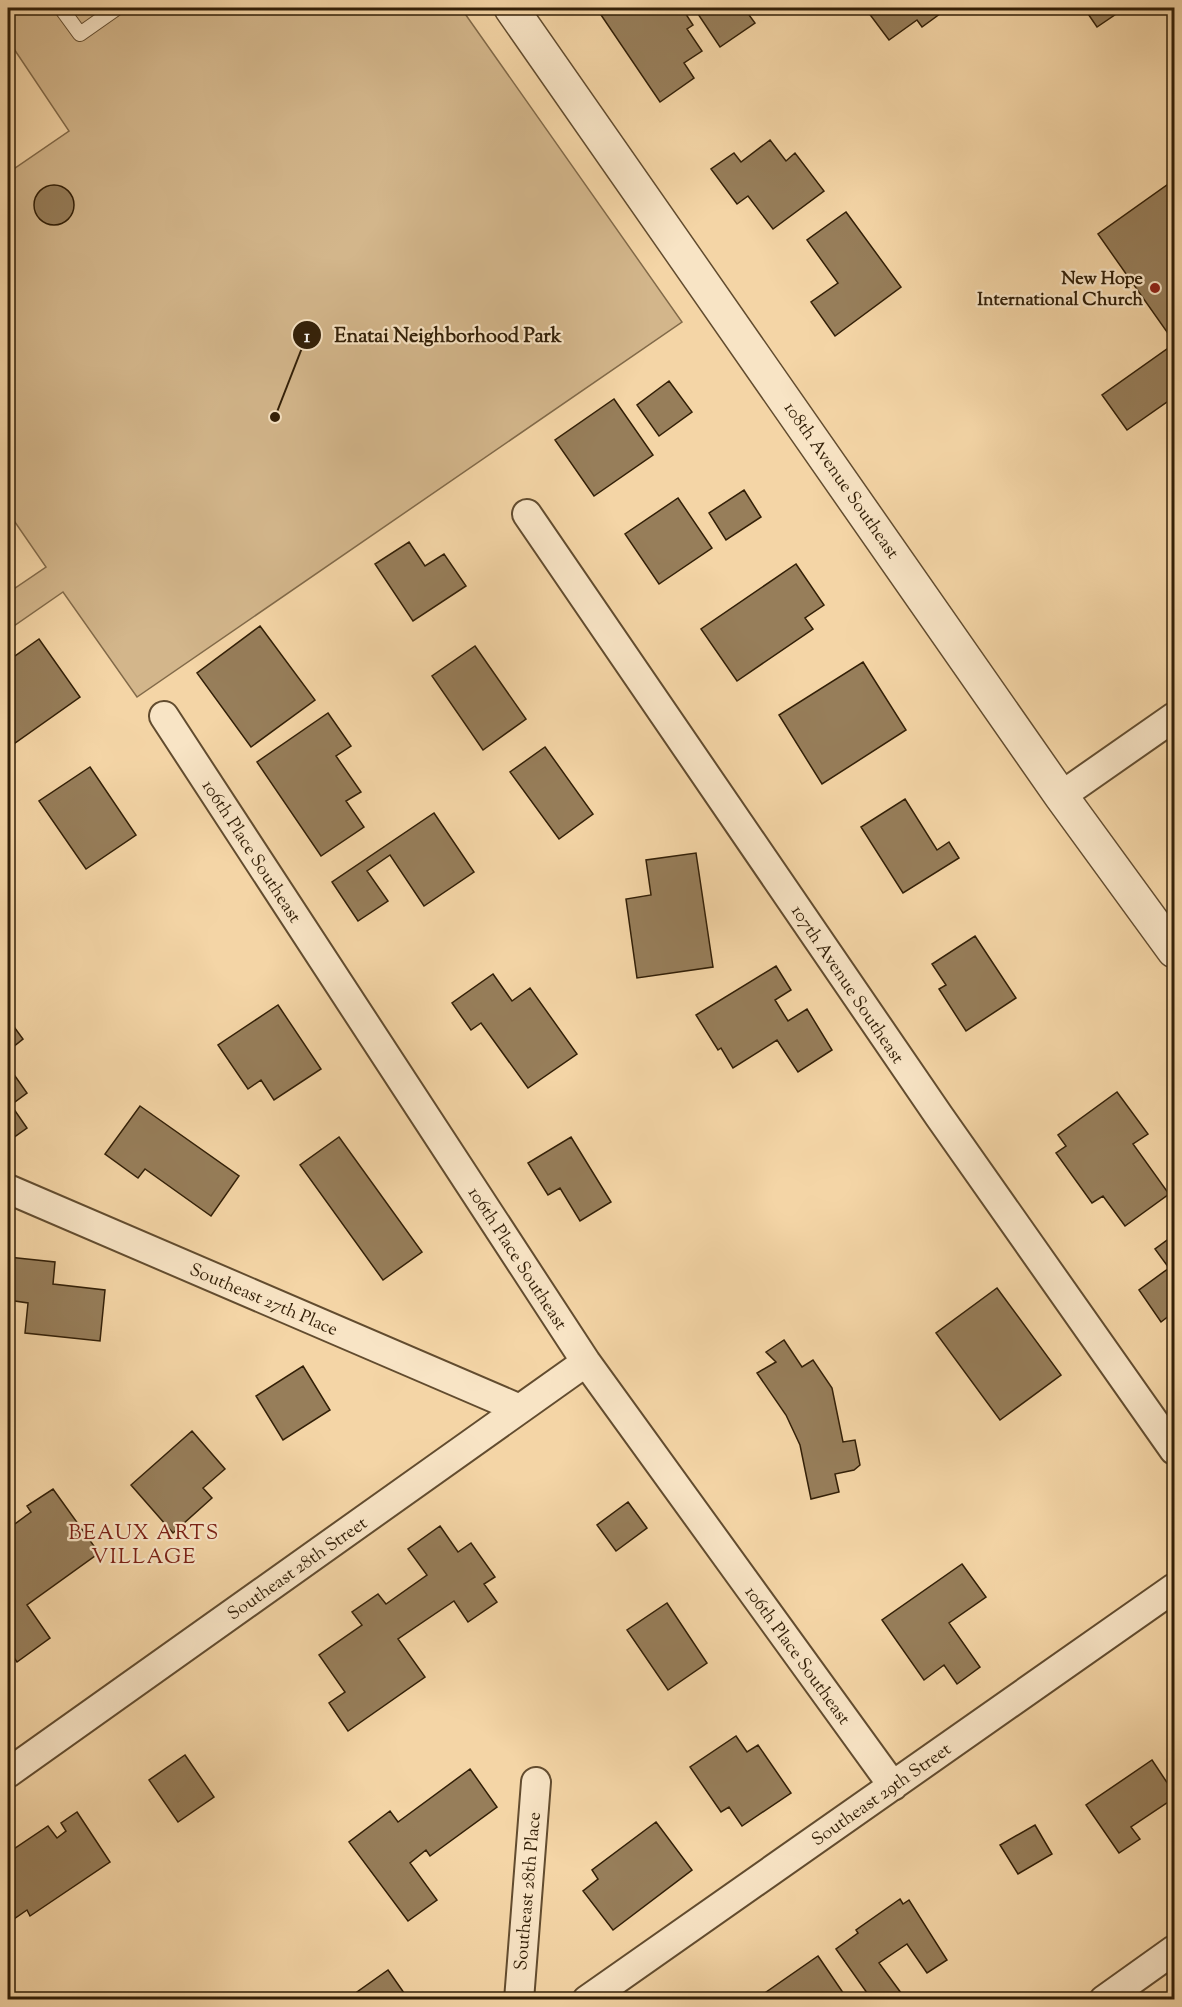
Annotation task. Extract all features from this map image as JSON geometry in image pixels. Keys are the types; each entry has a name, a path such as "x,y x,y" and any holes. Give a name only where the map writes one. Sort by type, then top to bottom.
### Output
{"street":[{"name":"108th Avenue Southeast","path":"511,8 1061,796 1174,951"},
{"name":"107th Avenue Southeast","path":"527,514 939,1116 1174,1450"},
{"name":"106th Place Southeast","path":"164,716 586,1362 893,1786"},
{"path":"1061,796 1174,717"},
{"name":"Southeast 27th Place","path":"8,1189 520,1409"},
{"name":"Southeast 28th Street","path":"8,1773 586,1362"},
{"name":"Southeast 29th Street","path":"587,2000 1174,1588"},
{"name":"Southeast 28th Place","path":"519,2000 536,1782"},
{"path":"1104,2000 1174,1950"}],"lane":[{"path":"61,8 80,34 117,8"}],"shaded area":[{"path":"8,8 461,8 682,322 137,697 63,592 8,630 8,593 46,567 8,512 8,173 69,131 8,40"}],"building":[{"path":"606,8 682,8 693,25 687,29 702,51 684,63 694,78 660,102 599,12"},
{"path":"694,8 744,8 755,23 720,47"},
{"path":"865,8 948,8 922,27 917,20 889,40"},
{"path":"1084,8 1125,8 1097,27"},
{"path":"770,140 786,161 795,153 824,191 773,229 748,196 737,204 711,169 734,153 741,162"},
{"name":"New Hope International Church","path":"1174,180 1174,342 1098,234"},
{"path":"54,185 68,191 74,205 68,219 54,225 40,219 34,205 40,191"},
{"path":"846,212 901,287 835,336 811,302 838,283 807,240"},
{"name":"New Hope International Church","path":"1174,344 1174,397 1127,430 1102,395"},
{"path":"669,381 692,412 659,436 637,405"},
{"path":"614,399 653,455 594,496 555,440"},
{"path":"744,490 761,517 726,540 709,513"},
{"path":"678,498 712,548 659,584 625,534"},
{"path":"409,542 425,566 444,554 466,586 413,621 375,564"},
{"path":"796,564 824,605 805,618 813,629 737,681 701,629"},
{"path":"260,626 315,700 251,747 197,673"},
{"path":"39,639 80,697 8,748 8,661"},
{"path":"475,646 526,719 483,750 432,676"},
{"path":"863,662 906,730 822,784 779,715"},
{"path":"328,713 351,746 336,756 361,792 346,801 364,827 321,856 257,762"},
{"path":"545,747 593,814 559,839 510,772"},
{"path":"90,767 136,835 86,869 39,801"},
{"path":"905,799 937,850 949,842 959,858 903,893 861,827"},
{"path":"434,813 474,872 424,906 390,855 367,871 388,901 358,921 332,882"},
{"path":"696,853 713,967 637,978 626,899 651,895 646,860"},
{"path":"975,936 1016,998 966,1031 939,989 946,985 932,964"},
{"path":"776,966 791,990 775,1000 788,1021 807,1009 832,1050 798,1072 777,1040 733,1068 721,1048 718,1050 696,1015"},
{"path":"493,974 512,1001 530,988 577,1054 528,1088 481,1023 471,1030 452,1003"},
{"path":"278,1005 321,1069 274,1100 261,1080 248,1089 218,1045"},
{"path":"8,1021 23,1039 8,1051"},
{"path":"8,1066 27,1093 11,1105 27,1128 10,1140"},
{"path":"1117,1092 1148,1134 1133,1144 1169,1194 1125,1226 1103,1196 1092,1203 1056,1153 1066,1146 1058,1135"},
{"path":"140,1106 239,1176 211,1216 145,1169 138,1178 105,1154"},
{"path":"339,1137 422,1252 383,1280 300,1165"},
{"path":"571,1137 611,1202 580,1221 560,1188 548,1195 528,1163"},
{"path":"1174,1235 1174,1312 1161,1322 1139,1290 1169,1268 1155,1249"},
{"path":"8,1257 55,1262 53,1284 105,1290 100,1341 25,1333 28,1303 8,1300"},
{"path":"997,1288 1061,1375 1000,1420 936,1333"},
{"path":"784,1340 802,1367 813,1360 832,1388 843,1442 855,1440 860,1465 854,1470 835,1474 839,1492 811,1499 800,1445 786,1415 757,1373 776,1362 766,1352"},
{"path":"303,1366 330,1410 283,1440 256,1396"},
{"path":"192,1431 225,1469 203,1488 212,1498 173,1533 131,1485"},
{"path":"53,1489 99,1553 27,1605 50,1638 17,1662 8,1649 8,1529 31,1512 27,1506"},
{"path":"628,1502 647,1528 616,1551 597,1525"},
{"path":"440,1526 458,1552 471,1543 495,1577 484,1584 497,1602 468,1622 454,1601 398,1639 425,1677 348,1731 329,1703 345,1692 319,1655 362,1625 352,1612 378,1594 386,1604 427,1575 408,1549"},
{"path":"962,1564 986,1597 949,1623 980,1667 957,1684 944,1665 924,1680 882,1620"},
{"path":"667,1603 707,1663 668,1690 627,1630"},
{"path":"736,1736 747,1752 758,1745 791,1793 742,1826 729,1807 721,1812 690,1767"},
{"path":"185,1755 214,1797 178,1822 149,1780"},
{"path":"1152,1760 1174,1793 1174,1798 1131,1827 1140,1839 1119,1853 1086,1805"},
{"path":"470,1769 497,1807 430,1856 426,1850 410,1863 437,1900 408,1921 349,1842 390,1811 398,1822"},
{"path":"77,1812 110,1862 30,1916 27,1910 8,1923 8,1853 48,1826 57,1838 66,1831 61,1823"},
{"path":"656,1822 692,1870 613,1930 583,1891 598,1879 592,1870"},
{"path":"1035,1825 1052,1854 1018,1874 1000,1845"},
{"path":"900,1899 903,1904 909,1900 947,1960 927,1973 907,1944 879,1963 904,1997 872,2000 836,1949 858,1933 856,1930"},
{"path":"818,1956 848,2000 756,1999"},
{"path":"388,1970 409,2000 362,2000 357,1992"}],"place":[{"name":"New Hope International Church","path":"1155,288"},
{"name":"Enatai Neighborhood Park","path":"275,417"}],"district":[{"name":"BEAUX ARTS VILLAGE","path":"144,1544"}]}
